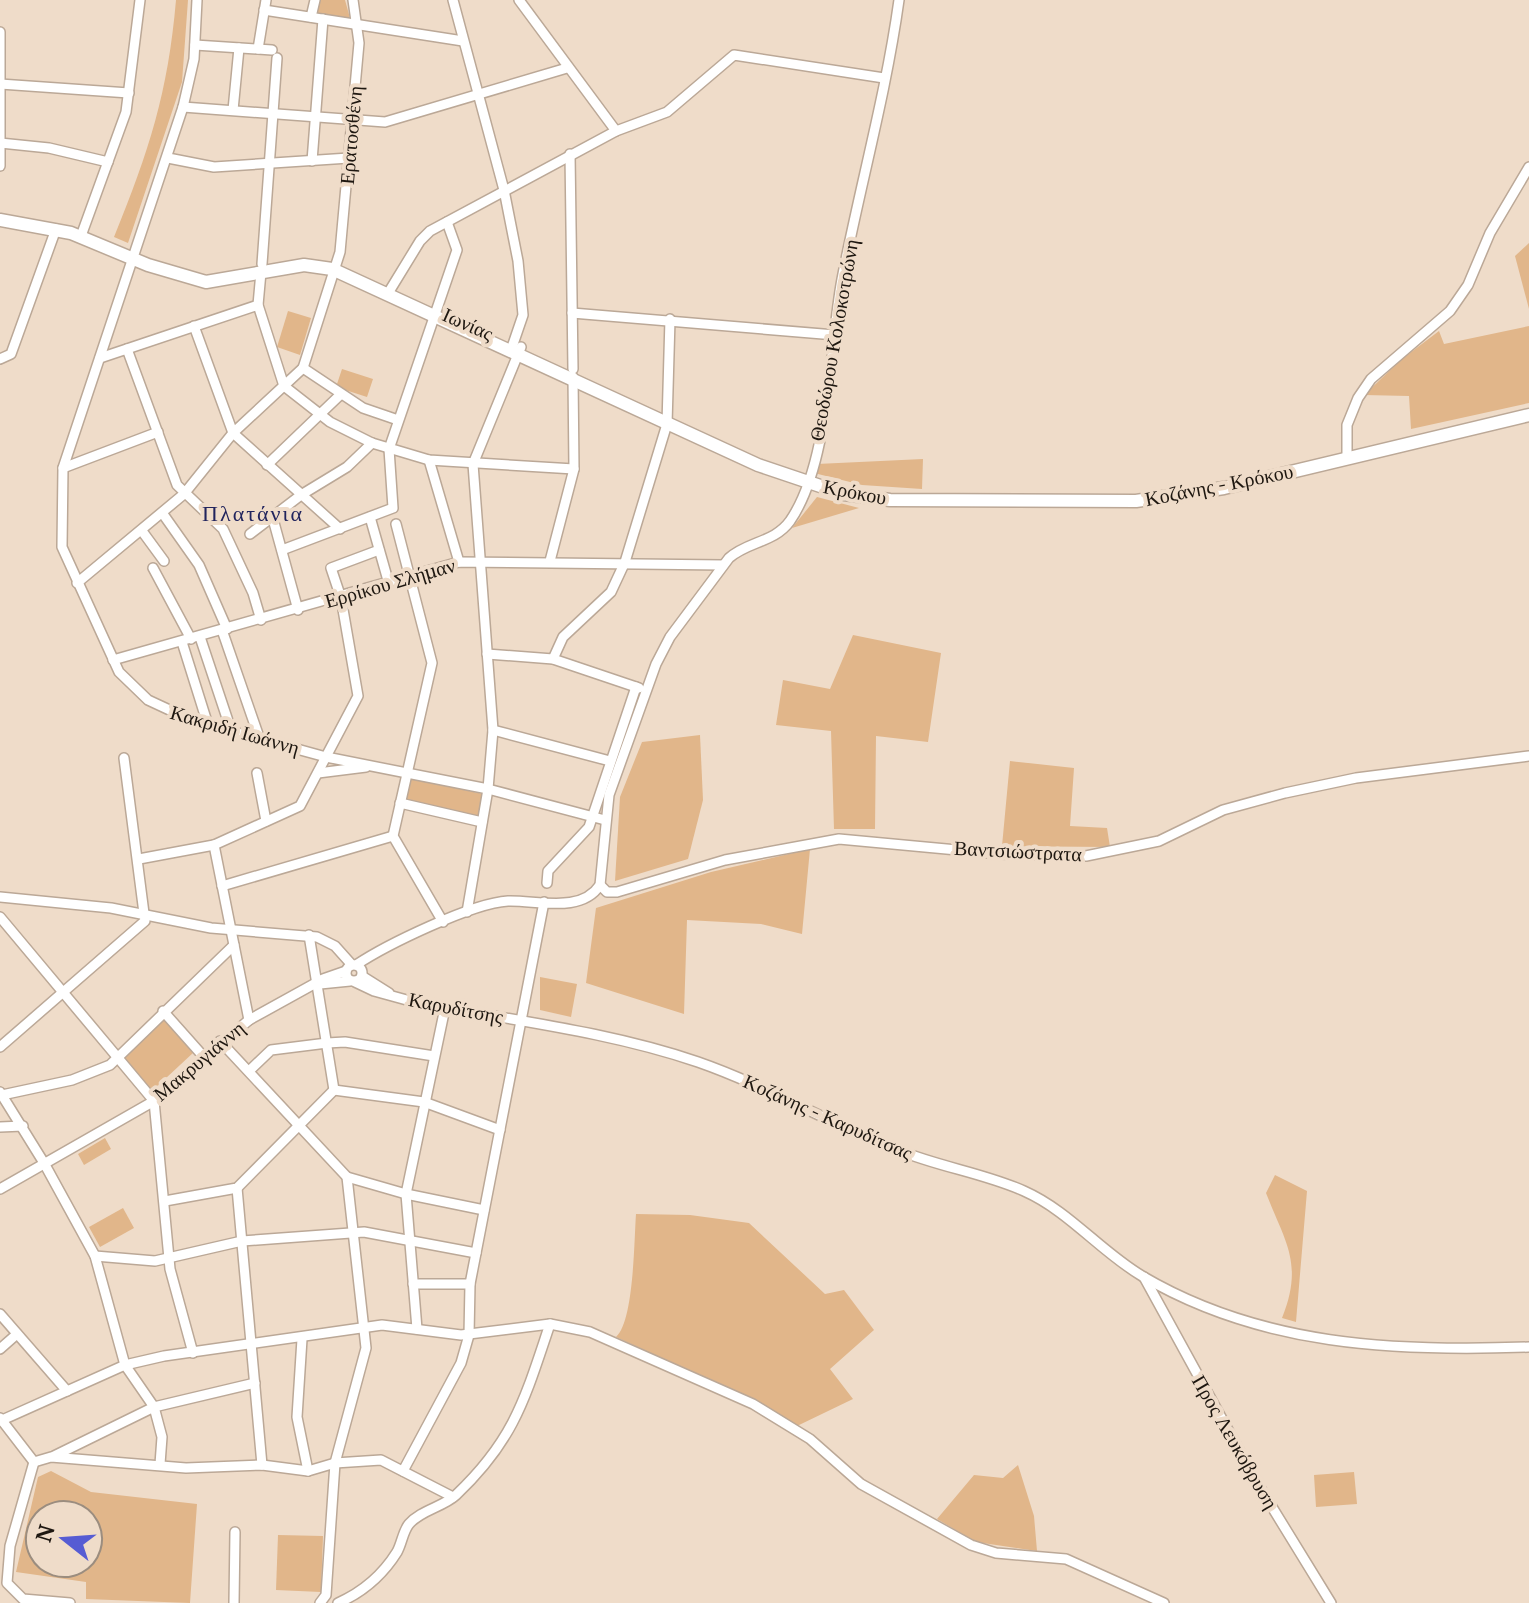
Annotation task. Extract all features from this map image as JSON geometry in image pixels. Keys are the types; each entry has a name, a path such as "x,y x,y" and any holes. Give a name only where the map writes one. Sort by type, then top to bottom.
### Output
{"main road":[{"name":"Ιωνίας","path":"0,220 56,229 130,255 206,275 307,258 334,266 573,373 668,420 761,457 786,473 807,481"},
{"name":"Κοζάνης - Κρόκου","path":"904,500 1068,503 1154,500 1224,488 1347,456 1529,415"},
{"name":"Κρόκου","path":"807,481 856,496 904,500"}],"street":[{"path":"84,237 129,93 140,0"},
{"name":"Κακριδή Ιωάννη","path":"197,0 195,45 183,107 168,158 136,247 130,255 63,468 62,547 113,660 128,683 148,700 208,725 326,757 488,789 605,820"},
{"path":"311,17 315,0"},
{"name":"Ερατοσθένη","path":"303,368 334,266 349,158 358,24 353,0"},
{"path":"453,0 504,190 523,300 516,348 473,464 493,730 488,789 467,912"},
{"path":"519,0 616,131"},
{"name":"Θεοδώρου Κολοκοτρώνη","path":"600,885 605,861 605,820 641,688 665,646 723,565 739,550 776,536 796,510 807,481 824,416 843,276 899,0"},
{"path":"258,49 265,5 311,17 463,41"},
{"path":"312,161 323,19"},
{"path":"0,32 0,166"},
{"path":"195,45 258,49 274,54 273,113 258,305 284,386 319,415 389,449 429,460 574,469"},
{"path":"233,110 239,48"},
{"path":"389,292 424,235 570,154 616,131 667,112 734,55 884,78"},
{"path":"183,107 392,121 567,68"},
{"path":"1,85 129,93"},
{"path":"1,143 49,148 108,162"},
{"path":"550,561 574,469 570,154"},
{"path":"168,158 214,167 349,158"},
{"path":"1347,456 1347,425 1358,398 1371,379 1450,311 1468,285 1490,233 1529,167"},
{"path":"282,550 393,508 389,449 433,312 457,250 447,222"},
{"path":"0,359 11,354 56,229"},
{"path":"100,358 258,305"},
{"path":"572,313 835,335"},
{"path":"553,659 563,637 611,592 625,562 668,420 670,319"},
{"path":"194,326 233,433 340,529"},
{"path":"127,349 177,485 216,518 223,529 261,620"},
{"path":"77,583 163,514 184,494 233,433 303,368 363,408 398,420"},
{"path":"267,465 340,395"},
{"path":"63,468 158,432"},
{"path":"250,534 301,495 347,467 372,443"},
{"path":"429,460 459,562"},
{"path":"163,514 199,565 259,737"},
{"path":"370,517 389,584"},
{"path":"273,519 298,610"},
{"path":"396,524 432,663 393,836 443,922"},
{"path":"142,531 164,561"},
{"path":"139,859 214,845 300,806 358,696 341,598 332,566 379,550"},
{"name":"Ερρίκου Σλήμαν","path":"113,660 341,598 459,562 723,565"},
{"path":"153,568 191,639 231,730"},
{"path":"191,639 208,725"},
{"path":"487,654 553,659 641,688 610,761 589,827 548,871 547,883"},
{"path":"493,730 610,761"},
{"name":"Βαντσιώστρατα","path":"600,885 607,892 617,892 725,860 839,839 1000,854 1086,856 1159,841 1253,800 1356,778 1529,756"},
{"path":"0,1047 138,931 147,914 124,758"},
{"path":"318,773 374,766"},
{"path":"257,773 266,821"},
{"path":"400,803 482,822"},
{"path":"222,886 393,836"},
{"path":"214,845 249,1020"},
{"path":"403,1471 461,1363 469,1335 470,1284 544,902 584,899 600,885"},
{"path":"0,897 147,914 231,930 309,935 334,1090"},
{"name":"Μακρυγιάννη","path":"0,1189 154,1101 220,1041 249,1020 317,984 355,973 393,947 467,912 504,902 544,902"},
{"path":"0,917 154,1101 169,1257 193,1353"},
{"name":"Καρυδίτσης","path":"309,935 324,938 355,973 392,995 445,1008 521,1020"},
{"path":"160,1464 162,1437 154,1407 125,1365 95,1256 23,1126 1,1094 79,1078 119,1059 163,1011 234,945"},
{"path":"417,1329 406,1194 445,1008"},
{"path":"163,1011 203,1056"},
{"name":"Κοζάνης - Καρυδίτσας","path":"521,1020 698,1062 783,1096 898,1151 1025,1191 1055,1208 1107,1252 1144,1277 1226,1317 1284,1333 1397,1348 1529,1347"},
{"path":"220,1041 347,1177 406,1194 484,1210"},
{"path":"249,1071 271,1050 327,1043 345,1042 434,1056"},
{"path":"334,1090 424,1102 500,1130"},
{"path":"165,1201 237,1188 334,1090"},
{"path":"0,1127 23,1126"},
{"path":"347,1177 366,1348 335,1463 323,1599 340,1602 359,1595 399,1549 408,1525 453,1497 514,1427 550,1324"},
{"path":"237,1188 262,1465"},
{"path":"95,1256 144,1261 242,1241 353,1232 476,1253"},
{"name":"Προς Λευκόβρυση","path":"1144,1277 1256,1481 1331,1603"},
{"path":"413,1284 470,1284"},
{"path":"0,1314 67,1391"},
{"path":"34,1462 1,1420 125,1365 391,1325 469,1335 550,1324 590,1332 753,1404 810,1439 870,1491 971,1545 996,1553 1066,1559 1164,1603"},
{"path":"0,1349 17,1334"},
{"path":"302,1339 297,1417 308,1471"},
{"path":"34,1462 51,1457 154,1407 255,1383"},
{"path":"79,1458 82,1442"},
{"path":"51,1457 205,1469 262,1465 308,1471 335,1463 381,1460 453,1497"},
{"path":"34,1462 5,1546 6,1576 12,1591 23,1599 70,1603"},
{"path":"234,1603 235,1532"}],"shaded area":[{"path":"176,0 188,0 182,82 128,243 114,237 155,121 168,64"},
{"path":"317,0 345,0 350,18 314,13"},
{"path":"1529,243 1529,309 1515,256"},
{"path":"288,311 311,318 300,355 277,347"},
{"path":"1529,326 1529,403 1411,429 1409,396 1364,395 1402,359 1439,331 1444,344"},
{"path":"342,369 373,379 367,397 336,387"},
{"path":"923,459 922,489 862,485 814,473 817,464"},
{"path":"817,497 859,508 792,528"},
{"path":"853,635 941,653 928,742 876,736 875,829 834,829 831,731 776,725 783,680 830,689"},
{"path":"700,735 703,800 688,859 615,881 620,797 642,742"},
{"path":"1010,761 1074,768 1070,826 1107,828 1110,847 1002,846"},
{"path":"409,778 483,794 478,817 404,801"},
{"path":"810,849 802,934 761,924 687,920 684,1014 586,983 596,908 711,872"},
{"path":"540,977 577,984 571,1017 540,1010"},
{"path":"162,1016 194,1052 151,1092 123,1059"},
{"path":"105,1138 111,1149 84,1165 78,1154"},
{"path":"1275,1175 1307,1191 1296,1322 1282,1318 1292,1267 1266,1193"},
{"path":"123,1208 134,1228 100,1247 89,1227"},
{"path":"636,1214 690,1215 749,1223 825,1294 844,1290 874,1330 830,1369 853,1399 797,1426 751,1400 616,1337 622,1328 630,1298"},
{"path":"1018,1465 1034,1516 1037,1551 976,1542 937,1519 974,1475 1003,1478"},
{"path":"51,1471 91,1492 197,1504 190,1603 86,1599 86,1582 65,1579 104,1579 104,1499 33,1499 38,1477"},
{"path":"1354,1472 1357,1504 1316,1507 1314,1475"},
{"path":"278,1535 323,1536 321,1592 276,1590"},
{"path":"24,1537 24,1573 16,1572"}],"district":[{"name":"Πλατάνια","path":"253,513"}]}
